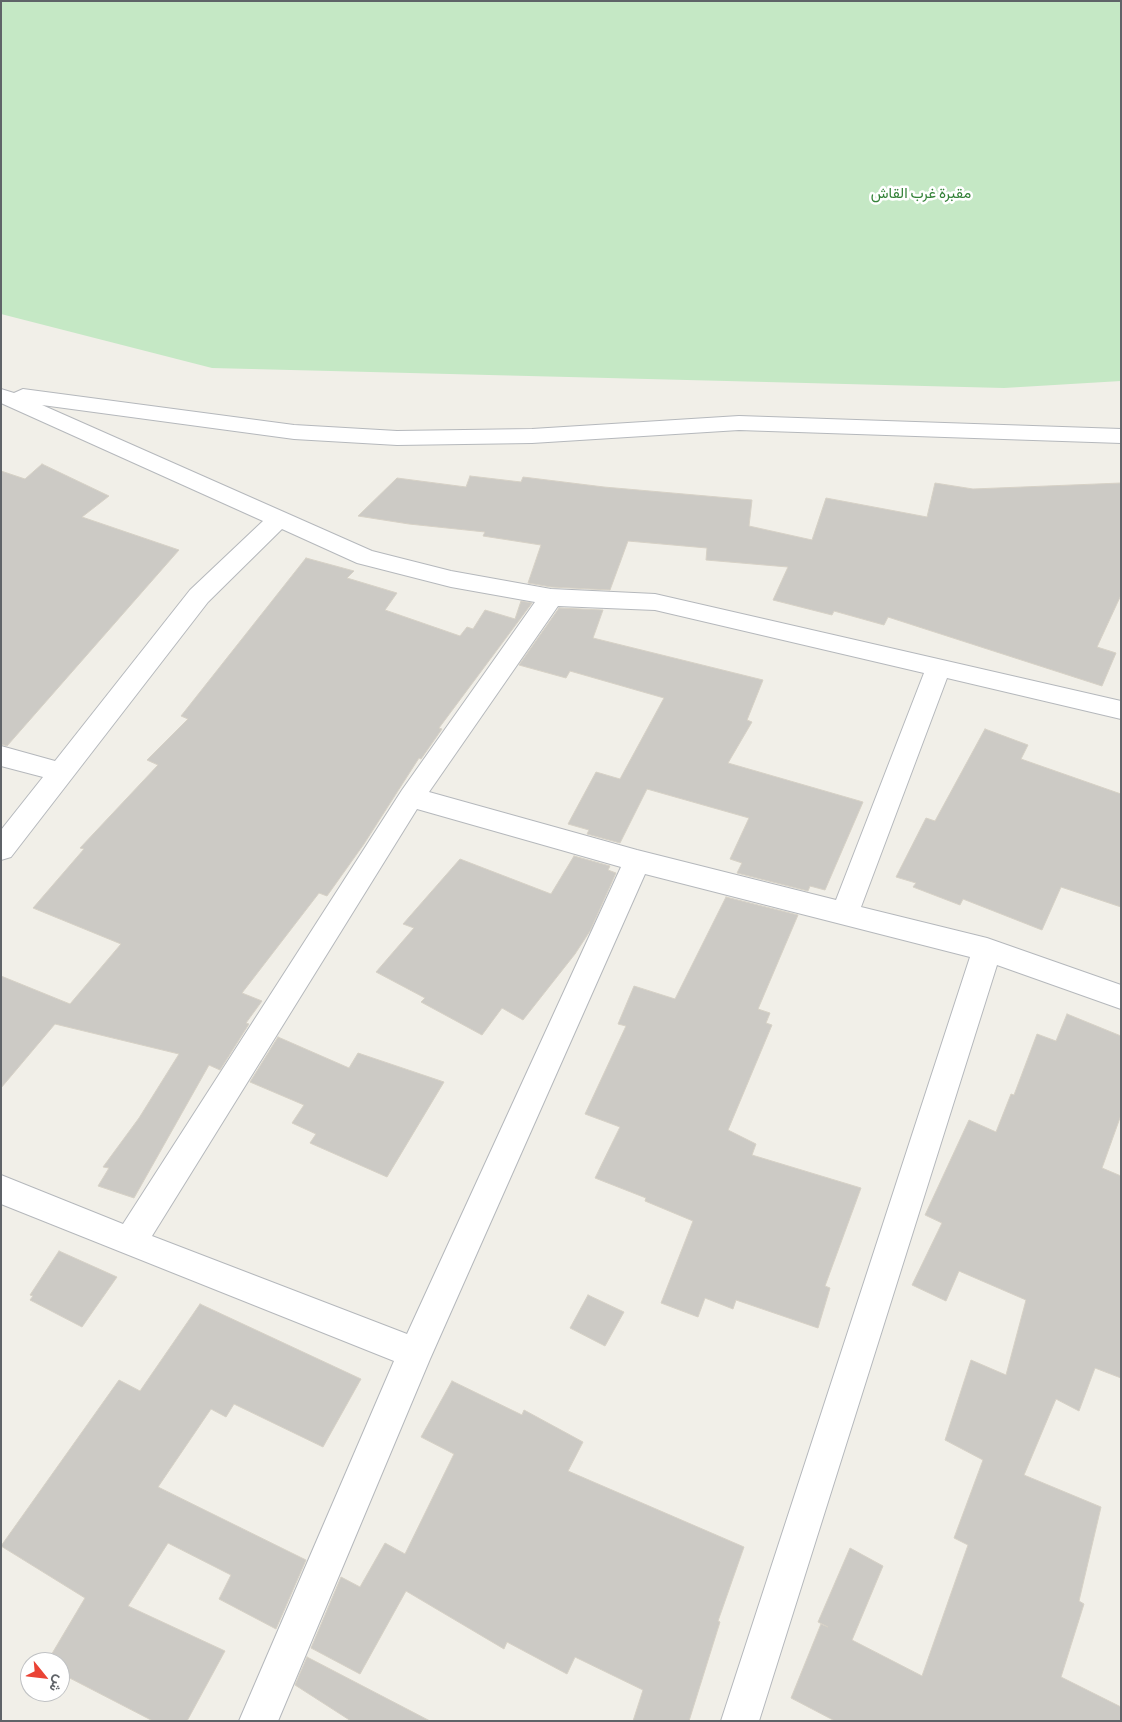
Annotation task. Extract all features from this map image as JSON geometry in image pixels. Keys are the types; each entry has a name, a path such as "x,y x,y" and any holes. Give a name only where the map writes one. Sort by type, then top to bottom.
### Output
{"street":[{"path":"1,394 180,415 294,432 397,438 532,436 739,424 1121,436"},
{"path":"1,394 365,557 451,580 552,597 655,602 756,623 938,668 1121,710"},
{"path":"1,850 199,596 279,519"},
{"path":"130,1242 411,797 552,597"},
{"path":"844,915 938,668"},
{"path":"1,756 62,773"},
{"path":"411,797 638,861 987,950 1121,997"},
{"path":"258,1721 415,1353 638,861"},
{"path":"740,1721 987,950"},
{"path":"1,1189 130,1242 415,1353"}],"green space":[{"name":"مقبرة غرب القاش","path":"1,1 1121,1 1121,381 1004,388 212,368 1,314"}],"building":[{"path":"42,464 109,496 82,517 179,550 7,746 1,744 1,471 25,479"},
{"path":"470,476 521,482 523,477 604,487 752,500 749,526 812,540 826,498 927,517 935,483 973,489 1121,483 1121,595 1097,647 1116,653 1102,686 888,617 884,625 834,611 832,615 773,600 788,567 706,560 707,548 628,541 610,590 551,587 528,583 541,545 483,536 485,532 409,524 358,516 397,478 466,487"},
{"path":"306,558 354,571 347,578 397,593 385,610 460,636 467,627 473,629 485,610 515,619 521,601 532,603 439,728 442,729 421,759 419,758 364,844 327,896 319,893 242,993 262,1001 246,1023 249,1024 220,1070 209,1065 134,1198 98,1186 109,1168 103,1167 139,1118 179,1054 55,1024 1,1088 1,976 70,1004 121,944 33,908 84,849 80,848 158,765 147,760 188,719 181,716"},
{"path":"559,608 603,610 593,638 763,680 747,720 752,722 728,763 863,802 825,890 810,886 808,891 737,873 742,863 730,859 749,818 647,789 620,843 587,834 589,830 568,824 596,772 620,779 664,698 570,671 566,678 519,665"},
{"path":"985,729 1028,745 1021,759 1121,794 1121,907 1061,887 1042,930 963,899 960,905 913,887 916,883 896,877 926,818 935,821"},
{"path":"574,856 610,866 608,870 616,873 590,931 575,954 523,1020 502,1008 482,1035 421,1002 425,998 376,972 414,928 403,924 460,859 551,894"},
{"path":"726,897 798,915 758,1009 770,1013 766,1023 772,1025 728,1130 756,1144 752,1155 861,1188 825,1286 830,1288 818,1328 736,1300 733,1309 705,1298 698,1317 661,1303 693,1221 645,1201 646,1198 595,1178 620,1127 585,1114 626,1026 618,1024 634,986 675,999"},
{"path":"1067,1014 1121,1036 1121,1115 1102,1168 1121,1176 1121,1378 1095,1368 1079,1411 1056,1399 1024,1475 1101,1507 1079,1601 1084,1604 1061,1677 1121,1707 1121,1721 835,1721 791,1698 821,1624 828,1627 818,1622 850,1548 883,1566 852,1640 922,1676 968,1545 954,1538 983,1460 945,1440 971,1360 1006,1375 1026,1300 959,1271 946,1301 912,1285 942,1223 925,1215 969,1120 996,1132 1011,1094 1014,1095 1037,1034 1056,1041"},
{"path":"278,1037 349,1068 358,1053 444,1082 387,1177 310,1143 316,1134 292,1123 304,1105 250,1082"},
{"path":"59,1251 117,1277 82,1327 30,1300 33,1296 30,1295"},
{"path":"588,1295 624,1312 605,1346 570,1328"},
{"path":"200,1304 361,1379 323,1447 234,1404 226,1417 211,1409 158,1487 306,1560 276,1629 219,1599 231,1575 168,1543 128,1606 225,1651 187,1721 153,1721 70,1678 70,1652 53,1652 85,1598 1,1546 119,1380 140,1391"},
{"path":"452,1381 522,1415 524,1410 583,1442 568,1471 744,1547 718,1621 720,1622 689,1721 633,1721 643,1690 575,1657 567,1674 507,1642 504,1649 406,1591 360,1674 311,1648 341,1577 360,1587 385,1543 405,1554 454,1454 421,1437"},
{"path":"307,1657 430,1721 351,1721 295,1685"}]}
